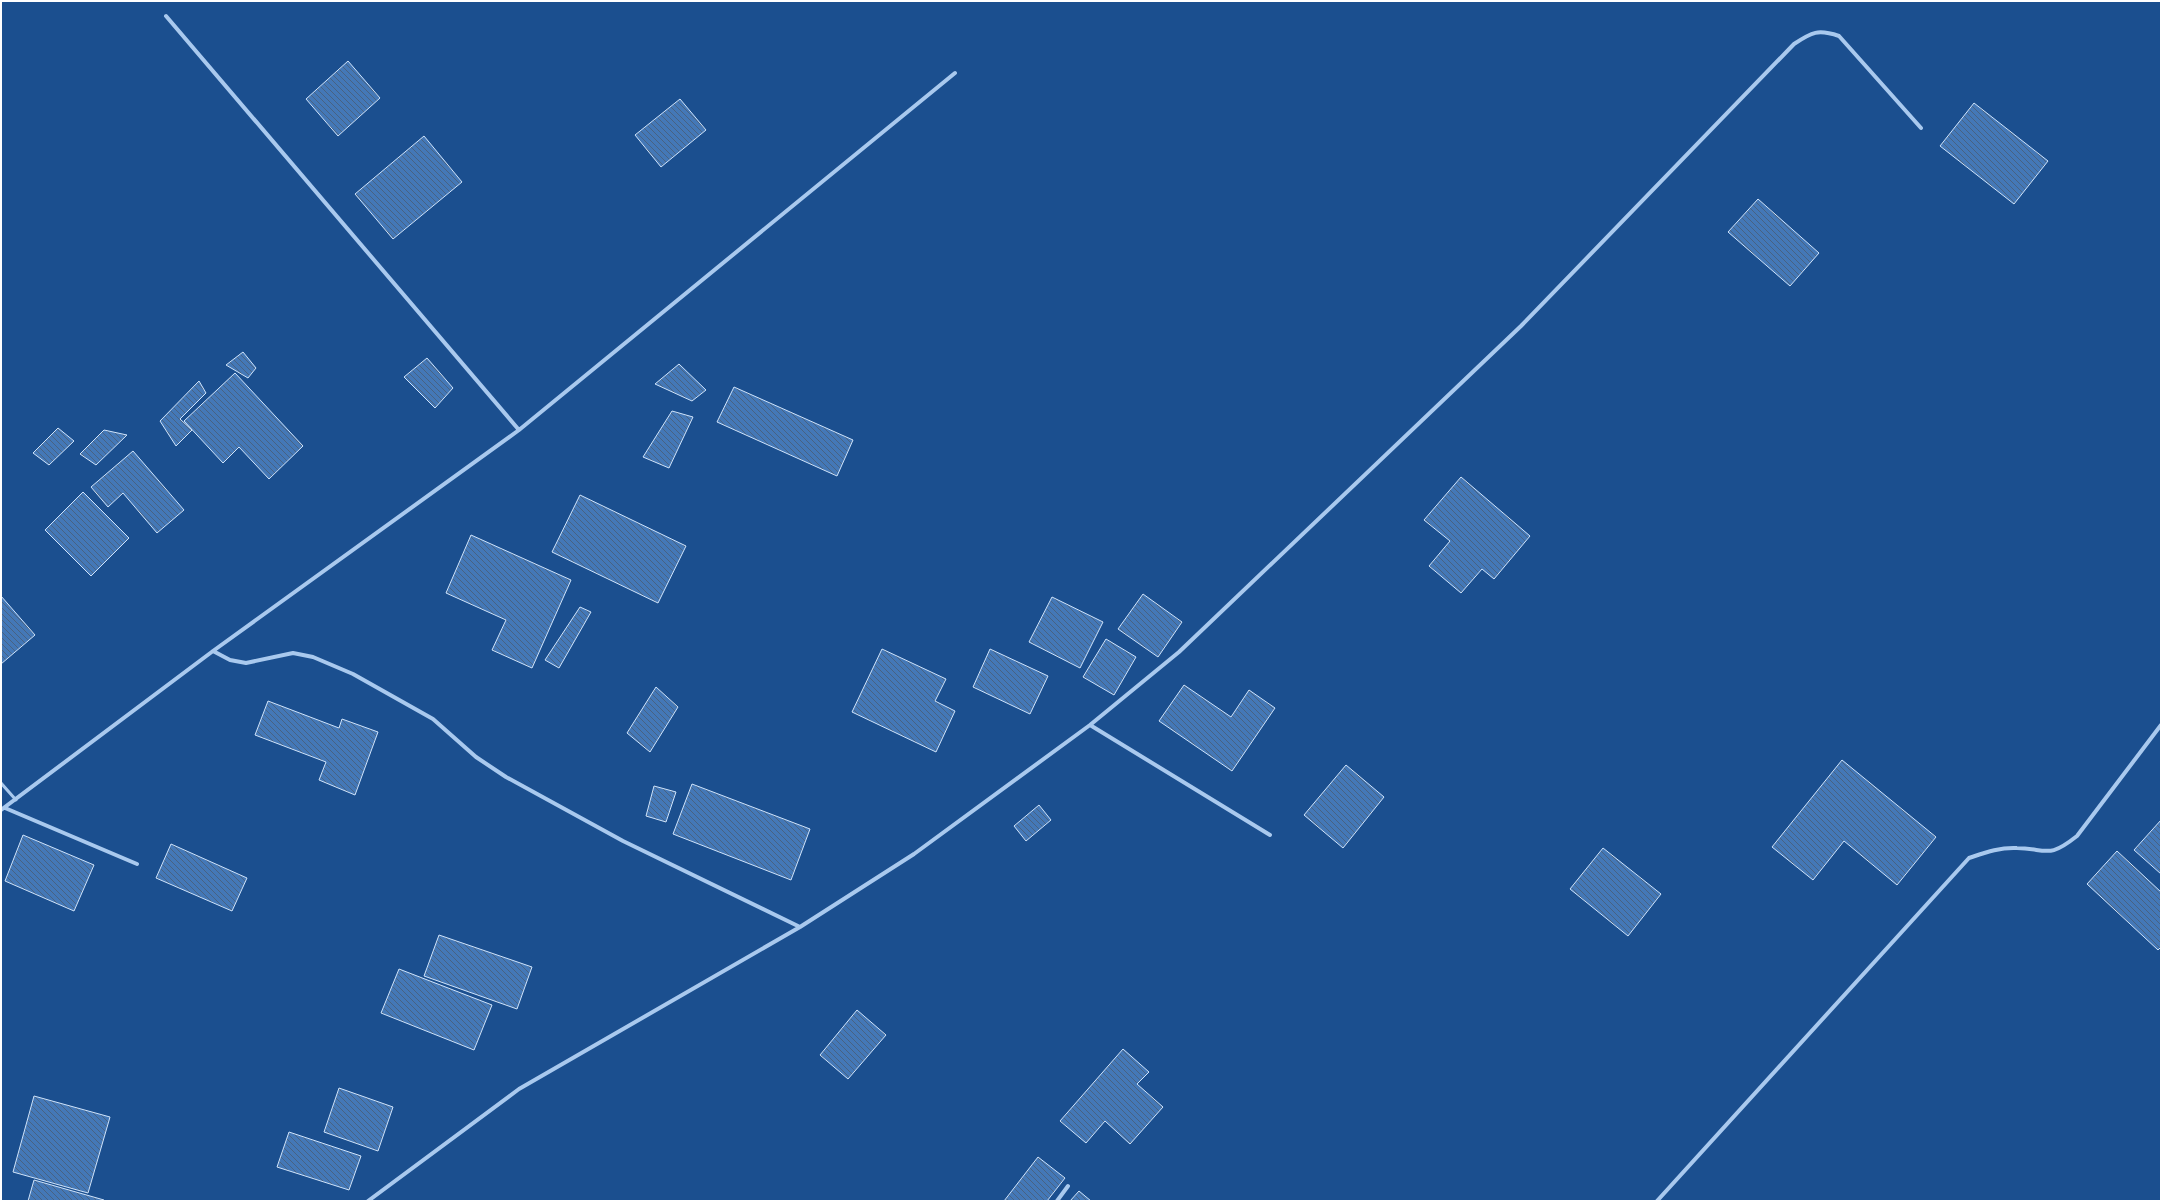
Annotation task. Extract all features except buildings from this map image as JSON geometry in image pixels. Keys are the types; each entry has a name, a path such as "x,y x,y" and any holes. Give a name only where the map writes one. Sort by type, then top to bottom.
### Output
{"street":[{"path":"166,16 519,430"},
{"path":"368,1201 520,1089 800,927 914,854 1090,725 1180,652 1521,326 1794,44 1812,32 1826,32 1839,36 1921,128"},
{"path":"3,809 213,651 519,430 955,72"},
{"path":"213,651 230,660 246,663 293,653 313,657 353,674 433,719 476,757 506,777 623,841 800,927"},
{"path":"1090,725 1270,835"},
{"path":"1657,1201 1969,858 1990,851 2017,848 2044,852 2062,848 2077,836 2161,725"},
{"path":"3,809 138,864"},
{"path":"1057,1201 1068,1186"}],"lane":[{"path":"1,783 16,800"}]}
